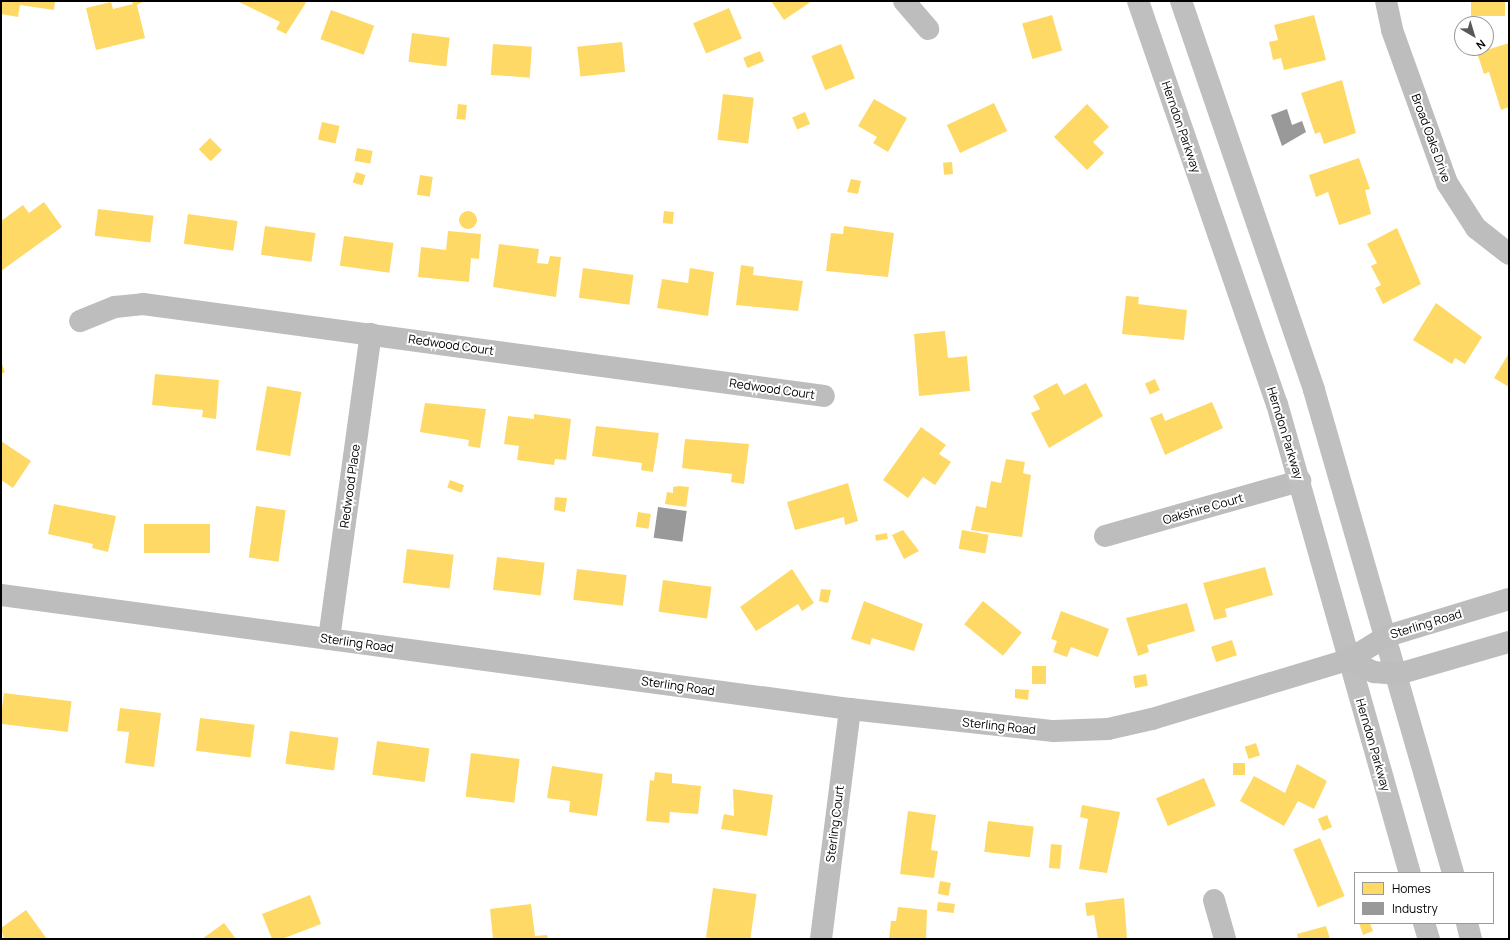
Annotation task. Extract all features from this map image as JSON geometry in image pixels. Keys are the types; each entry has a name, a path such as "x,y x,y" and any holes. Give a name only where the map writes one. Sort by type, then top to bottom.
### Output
{"main road":[{"name":"Herndon Parkway","path":"1138,1 1277,404 1300,481 1348,660 1410,872"},
{"path":"1181,1 1314,390 1398,674 1453,872"},
{"path":"1424,924 1429,939"},
{"path":"1467,924 1472,939"}],"street":[{"path":"904,1 928,30"},
{"name":"Broad Oaks Drive","path":"1386,1 1392,30 1447,183 1476,228 1509,254"},
{"name":"Redwood Court","path":"80,321 115,307 143,304 824,396"},
{"name":"Redwood Place","path":"329,639 371,334"},
{"name":"Oakshire Court","path":"1105,536 1300,481"},
{"name":"Sterling Road","path":"1,595 1008,729 1108,729 1152,719 1348,660 1387,636 1509,599"},
{"path":"1348,660 1374,672 1398,674 1509,642"},
{"name":"Sterling Court","path":"821,939 850,709"},
{"path":"1214,900 1225,939"}],"building: Homes":[{"path":"1,1 55,1 54,10 20,5 18,17 1,14"},
{"path":"132,1 144,1 137,5 145,38 96,50 86,8 111,2 113,9 133,4"},
{"path":"237,1 307,1 286,34 276,29 280,22"},
{"path":"771,1 812,1 784,20"},
{"path":"1471,1 1505,1 1505,16 1471,16"},
{"path":"729,8 742,38 706,54 693,23"},
{"path":"331,10 374,26 364,55 320,39"},
{"path":"1052,15 1062,51 1032,59 1022,24"},
{"path":"1314,15 1326,60 1284,70 1281,58 1273,60 1269,42 1278,40 1274,25"},
{"path":"412,33 450,38 446,66 408,62"},
{"path":"622,42 625,72 580,77 577,47"},
{"path":"1509,43 1509,107 1501,110 1489,72 1484,74 1478,56 1494,56 1494,48"},
{"path":"493,44 532,47 530,78 491,75"},
{"path":"841,44 855,78 825,90 811,56"},
{"path":"760,51 764,61 747,68 743,58"},
{"path":"1342,80 1356,133 1324,144 1320,132 1315,134 1301,93"},
{"path":"723,94 754,98 748,143 717,140"},
{"path":"874,99 907,118 888,152 873,143 877,137 858,126"},
{"path":"994,103 1007,131 960,153 947,125"},
{"path":"458,104 467,105 465,120 456,119"},
{"path":"1087,104 1109,127 1093,142 1104,153 1087,170 1054,137"},
{"path":"805,112 810,124 797,129 792,117"},
{"path":"322,122 340,126 335,144 318,140"},
{"path":"210,138 222,150 211,161 199,149"},
{"path":"357,148 373,151 370,164 355,161"},
{"path":"1359,158 1370,189 1365,190 1371,214 1339,225 1328,192 1316,197 1309,175"},
{"path":"952,162 953,174 944,175 943,163"},
{"path":"356,172 366,175 362,185 353,183"},
{"path":"420,175 433,177 430,197 417,195"},
{"path":"851,179 861,181 858,194 847,192"},
{"path":"44,202 62,227 1,271 1,221 23,205 29,213"},
{"path":"98,209 154,216 150,243 95,236"},
{"path":"468,211 474,214 477,220 474,226 468,229 462,226 459,220 462,214"},
{"path":"664,211 674,212 673,224 663,223"},
{"path":"188,214 238,221 233,251 184,244"},
{"path":"265,226 316,233 311,262 261,255"},
{"path":"844,226 894,233 888,277 826,271 831,233 843,234"},
{"path":"1397,228 1421,284 1383,304 1375,288 1381,285 1371,266 1377,263 1367,244"},
{"path":"448,231 481,234 479,259 471,258 469,282 418,277 421,247 446,250"},
{"path":"344,236 394,243 389,273 340,266"},
{"path":"499,244 539,249 537,263 548,264 550,256 561,257 556,297 493,287"},
{"path":"741,265 754,267 753,275 803,281 798,311 736,305"},
{"path":"583,268 634,275 629,305 579,298"},
{"path":"690,268 714,272 708,316 657,308 662,279 688,283"},
{"path":"1126,296 1139,297 1138,304 1187,310 1184,340 1122,334"},
{"path":"1436,303 1482,337 1465,364 1455,358 1452,364 1413,340"},
{"path":"945,331 948,358 967,356 970,391 919,396 914,334"},
{"path":"1509,353 1509,387 1494,378"},
{"path":"1,362 5,372 1,374"},
{"path":"155,374 219,380 216,419 202,417 203,410 152,405"},
{"path":"1155,379 1160,390 1150,394 1145,383"},
{"path":"1057,383 1064,395 1086,383 1103,416 1049,448 1031,413 1040,409 1033,396"},
{"path":"267,386 301,392 290,456 256,450"},
{"path":"1212,402 1223,428 1165,455 1150,418 1162,413 1165,421"},
{"path":"425,403 486,409 480,448 468,446 469,440 420,432"},
{"path":"534,414 571,419 566,460 555,459 554,465 517,460 519,446 504,444 508,416 534,419"},
{"path":"596,426 659,433 653,472 641,470 642,463 592,456"},
{"path":"921,427 946,445 939,454 951,462 935,485 923,477 908,498 883,480"},
{"path":"685,439 749,444 744,484 731,482 732,474 682,468"},
{"path":"1,441 31,461 13,488 1,480"},
{"path":"1006,459 1025,462 1023,473 1031,475 1022,537 971,530 976,506 986,508 991,481 1001,483"},
{"path":"450,480 464,485 461,493 447,488"},
{"path":"848,483 858,521 845,525 844,517 795,530 787,502"},
{"path":"673,487 689,487 686,507 665,504 667,492 673,493"},
{"path":"555,497 567,498 565,512 554,510"},
{"path":"54,504 116,516 108,552 92,548 93,544 48,534"},
{"path":"256,506 286,510 278,562 249,557"},
{"path":"638,512 651,514 648,529 636,527"},
{"path":"144,524 210,524 210,553 144,553"},
{"path":"903,530 919,551 904,559 892,535"},
{"path":"962,530 989,535 985,553 959,549"},
{"path":"887,533 888,539 876,541 875,535"},
{"path":"407,549 454,555 450,588 403,583"},
{"path":"497,557 545,563 541,596 493,590"},
{"path":"1265,567 1273,595 1225,609 1227,617 1214,620 1203,583"},
{"path":"577,569 627,575 623,606 573,600"},
{"path":"792,569 814,603 802,611 798,604 756,631 740,607"},
{"path":"663,580 712,587 707,619 659,612"},
{"path":"821,589 831,590 828,603 819,601"},
{"path":"864,601 923,624 914,651 872,638 870,645 851,639"},
{"path":"983,601 1022,632 1003,656 964,624"},
{"path":"1187,603 1195,631 1147,645 1149,652 1138,656 1126,618"},
{"path":"1061,611 1109,629 1098,657 1071,647 1067,657 1053,652 1057,641 1051,639"},
{"path":"1232,640 1237,655 1216,662 1211,647"},
{"path":"1032,666 1046,666 1046,684 1032,684"},
{"path":"1146,674 1148,686 1135,688 1133,676"},
{"path":"1015,689 1029,690 1028,700 1015,698"},
{"path":"4,693 71,701 68,732 1,724"},
{"path":"120,708 161,713 154,767 125,763 129,732 117,731"},
{"path":"200,718 255,725 251,757 196,751"},
{"path":"290,731 339,738 334,770 285,764"},
{"path":"377,741 429,748 425,782 372,775"},
{"path":"1256,743 1260,755 1249,759 1245,747"},
{"path":"471,753 520,759 514,803 466,797"},
{"path":"1233,763 1245,763 1245,775 1233,775"},
{"path":"1297,764 1327,781 1314,809 1298,801 1284,826 1240,801 1254,776 1285,793"},
{"path":"552,766 603,774 597,816 569,812 570,801 547,798"},
{"path":"655,772 672,774 672,783 701,786 698,814 670,812 669,823 646,821 650,780 654,781"},
{"path":"1204,778 1216,806 1168,826 1156,798"},
{"path":"733,789 773,795 767,836 721,829 724,814 734,816"},
{"path":"1082,805 1120,812 1107,873 1079,869 1088,819 1080,817"},
{"path":"908,811 936,815 931,850 938,851 934,878 900,874"},
{"path":"1327,815 1332,827 1323,831 1318,819"},
{"path":"988,821 1034,827 1030,857 984,852"},
{"path":"1320,838 1345,896 1318,907 1293,849"},
{"path":"1051,844 1062,845 1060,869 1049,868"},
{"path":"940,881 951,883 949,896 938,894"},
{"path":"713,888 757,894 750,939 706,938"},
{"path":"310,895 321,924 282,939 272,939 262,914"},
{"path":"1124,898 1127,939 1098,939 1094,915 1087,916 1085,903"},
{"path":"938,902 955,904 954,913 937,911"},
{"path":"531,904 535,936 547,935 548,939 493,939 490,909"},
{"path":"898,907 927,910 926,939 889,939 891,921 896,921"},
{"path":"26,910 47,939 4,939 1,928"},
{"path":"224,923 236,939 202,939"},
{"path":"1359,924 1370,924 1373,931 1363,935"},
{"path":"1326,926 1330,939 1298,939 1297,934"}],"building: Industry":[{"path":"1287,109 1292,125 1302,121 1306,132 1282,146 1271,115"},
{"path":"658,507 687,511 682,542 654,538"}]}
